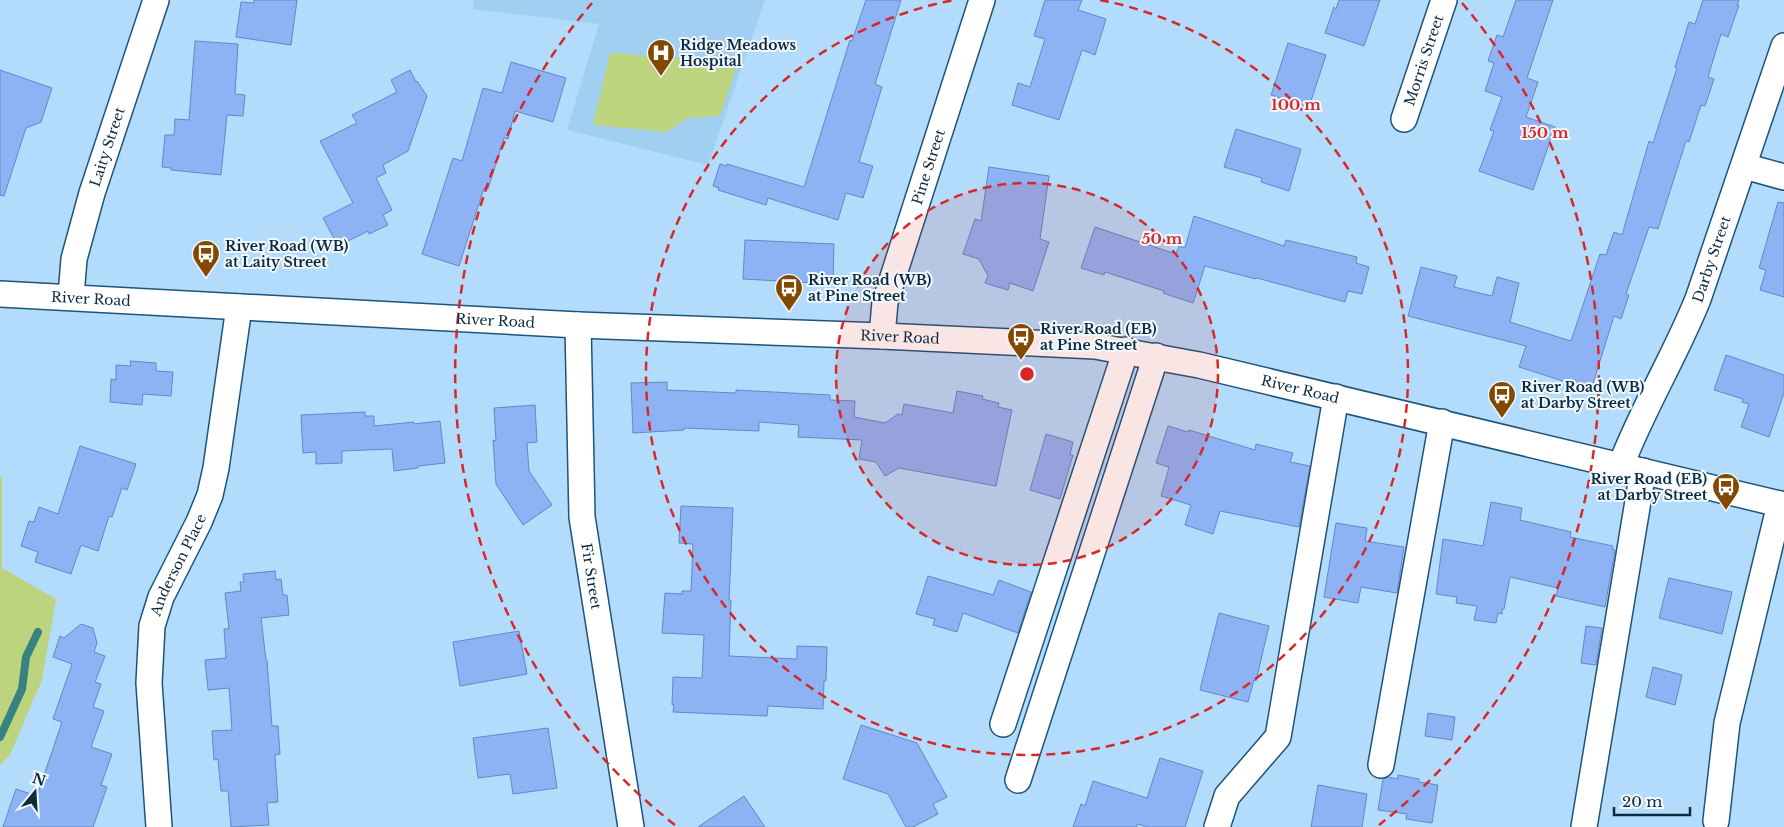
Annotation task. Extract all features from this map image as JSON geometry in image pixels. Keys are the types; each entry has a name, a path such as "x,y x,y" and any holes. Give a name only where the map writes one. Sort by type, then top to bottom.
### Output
{"street":[{"name":"Laity Street","path":"71,296 74,259 92,193 156,0"},
{"name":"Pine Street","path":"882,336 885,302 982,0"},
{"name":"Morris Street","path":"1404,119 1444,0"},
{"name":"Darby Street","path":"1584,827 1632,468 1633,434 1682,337 1698,299 1784,46"},
{"path":"1744,166 1784,177"},
{"name":"River Road","path":"0,294 71,296 578,325 1095,346 1156,356 1336,397 1782,504"},
{"name":"Anderson Place","path":"159,827 149,683 152,626 161,597 210,496 216,468 238,307"},
{"name":"Fir Street","path":"578,325 582,518 631,827"},
{"path":"1004,724 1126,350"},
{"path":"1018,780 1156,356"},
{"path":"1217,827 1227,796 1278,737 1336,397"},
{"path":"1381,765 1442,422"},
{"path":"1716,821 1727,723 1782,504"}],"shaded area":[{"name":"Ridge Meadows Hospital","path":"474,0 765,0 708,165 567,130 599,24 473,9"}],"green space":[{"path":"610,53 738,63 720,116 687,118 667,132 593,125"},
{"path":"0,477 2,477 2,568 56,599 42,680 10,755 0,765"}],"building":[{"path":"254,0 297,0 291,45 236,37 241,2 254,3"},
{"path":"866,0 901,0 875,84 882,87 859,162 873,166 863,198 846,193 838,220 768,198 766,205 718,190 719,188 713,186 720,164 726,166 727,164 804,187 850,40 852,41"},
{"path":"1045,0 1082,0 1078,10 1106,19 1095,55 1082,50 1059,120 1012,105 1018,83 1030,87 1045,39 1034,36"},
{"path":"1339,0 1380,0 1364,46 1325,33 1334,7 1336,9"},
{"path":"1516,0 1553,0 1527,78 1538,82 1526,117 1555,127 1533,190 1479,171 1494,131 1490,130 1502,97 1485,91 1494,63 1488,61 1497,35 1503,37"},
{"path":"1703,0 1739,0 1737,5 1739,5 1728,37 1721,34 1708,77 1714,79 1705,106 1701,105 1689,142 1686,141 1658,229 1649,227 1626,294 1629,295 1621,319 1614,316 1591,390 1519,367 1526,346 1408,316 1421,267 1457,276 1454,287 1492,296 1497,277 1519,283 1510,322 1571,341 1600,254 1606,255 1614,232 1622,235 1649,141 1653,143 1677,68 1675,67 1689,22 1695,24"},
{"path":"195,41 238,44 235,94 245,95 243,116 227,115 221,175 171,170 171,168 162,167 165,135 174,135 175,119 189,120"},
{"path":"1288,43 1326,55 1309,107 1271,95"},
{"path":"511,62 566,78 553,122 515,111 508,139 504,138 488,189 484,188 459,266 422,254 453,158 462,161 483,88 502,93"},
{"path":"0,70 52,88 41,122 26,128 4,196 0,195"},
{"path":"410,70 416,82 427,96 408,151 383,165 386,173 376,178 392,210 383,215 388,225 369,234 368,231 338,246 323,218 353,203 320,141 357,123 352,115 397,92 391,80"},
{"path":"1236,129 1301,149 1289,191 1261,182 1262,178 1224,167"},
{"path":"989,167 1049,176 1040,239 1049,242 1033,291 1010,283 1008,290 985,283 988,276 979,259 963,254 975,219 981,221"},
{"path":"1778,202 1784,203 1784,297 1760,290 1766,270 1759,268"},
{"path":"1194,216 1284,246 1286,240 1357,257 1356,263 1369,267 1362,294 1348,291 1345,302 1205,266 1193,303 1163,293 1164,291 1105,272 1104,275 1081,268 1095,227 1176,254 1179,246 1185,248"},
{"path":"745,240 834,244 833,284 743,279"},
{"path":"1726,355 1784,375 1784,393 1769,437 1741,427 1749,404 1742,402 1743,399 1714,390"},
{"path":"130,361 156,363 156,371 173,372 171,396 143,394 142,405 110,402 111,379 116,380 116,365 131,366"},
{"path":"667,382 667,390 736,393 736,390 830,395 830,400 855,401 854,417 885,423 898,414 902,415 904,404 953,413 957,391 983,396 982,399 999,403 998,407 1012,410 996,486 899,468 885,476 876,462 859,459 862,440 798,437 799,425 759,422 759,431 684,428 684,430 633,433 631,383"},
{"path":"535,405 537,442 527,443 529,471 552,505 523,525 496,484 493,440 496,441 494,408"},
{"path":"365,412 365,416 374,416 374,426 440,421 445,463 394,471 392,449 342,451 342,463 316,464 316,452 303,453 301,415"},
{"path":"1168,426 1188,432 1189,430 1255,450 1256,444 1293,453 1290,462 1310,466 1299,527 1220,511 1213,534 1185,525 1191,505 1161,496 1169,467 1156,463"},
{"path":"1046,434 1073,442 1070,455 1073,455 1060,499 1030,490"},
{"path":"80,446 136,464 127,490 122,488 112,517 109,516 98,551 81,545 71,574 35,562 38,552 21,546 29,521 34,522 39,507 58,514"},
{"path":"1491,502 1522,508 1520,520 1571,532 1570,537 1613,546 1612,549 1615,550 1605,607 1556,596 1558,588 1510,577 1504,609 1502,609 1502,614 1498,613 1496,623 1474,620 1477,606 1456,603 1457,597 1436,594 1443,539 1483,546"},
{"path":"681,506 733,508 729,600 731,600 729,656 797,659 797,646 827,647 823,709 768,706 767,716 673,712 673,677 702,678 704,635 662,633 665,593 682,594 682,591 691,591 693,544 679,543"},
{"path":"1336,523 1367,528 1365,541 1404,547 1397,593 1361,587 1358,603 1324,597"},
{"path":"275,571 276,580 281,579 283,595 287,595 289,615 261,618 267,660 272,726 278,726 280,754 275,755 278,802 267,803 269,825 231,827 228,791 221,791 218,759 214,760 212,731 232,730 229,688 208,690 205,660 226,658 224,629 229,629 225,593 241,591 240,582 244,582 243,574"},
{"path":"928,576 993,595 999,580 1031,592 1018,633 963,613 957,632 933,625 935,619 916,614"},
{"path":"1669,578 1732,592 1722,634 1659,618"},
{"path":"1219,613 1269,626 1256,681 1254,680 1248,702 1200,690"},
{"path":"81,624 93,628 97,643 94,652 105,656 95,682 101,684 93,707 104,711 91,747 112,754 101,785 107,787 93,827 3,827 16,789 37,796 62,722 53,719 72,664 53,657 60,636 64,638"},
{"path":"1586,626 1602,628 1596,665 1581,663"},
{"path":"519,631 527,674 460,686 453,642"},
{"path":"1653,667 1682,675 1675,705 1646,697"},
{"path":"1428,713 1455,717 1452,740 1425,736"},
{"path":"861,725 917,743 947,797 933,804 938,814 913,827 906,827 888,794 843,779"},
{"path":"548,728 557,788 513,794 510,774 478,778 473,738"},
{"path":"1160,758 1203,771 1185,827 1148,827 1137,824 1137,827 1073,827 1081,804 1085,806 1093,781 1147,798"},
{"path":"1398,775 1419,779 1419,782 1438,785 1432,823 1406,819 1407,814 1378,810 1383,779 1388,777 1398,779"},
{"path":"1318,785 1367,794 1362,827 1311,827"},
{"path":"744,796 765,827 698,827"}],"waterway":[{"path":"0,737 22,689 26,657 38,632"}],"place":[{"name":"Ridge Meadows Hospital","path":"661,77"},
{"name":"River Road (WB) at Laity Street","path":"206,278"},
{"name":"River Road (WB) at Pine Street","path":"789,312"},
{"name":"River Road (EB) at Pine Street","path":"1021,361"},
{"name":"River Road (WB) at Darby Street","path":"1502,419"},
{"name":"River Road (EB) at Darby Street","path":"1726,511"}]}
